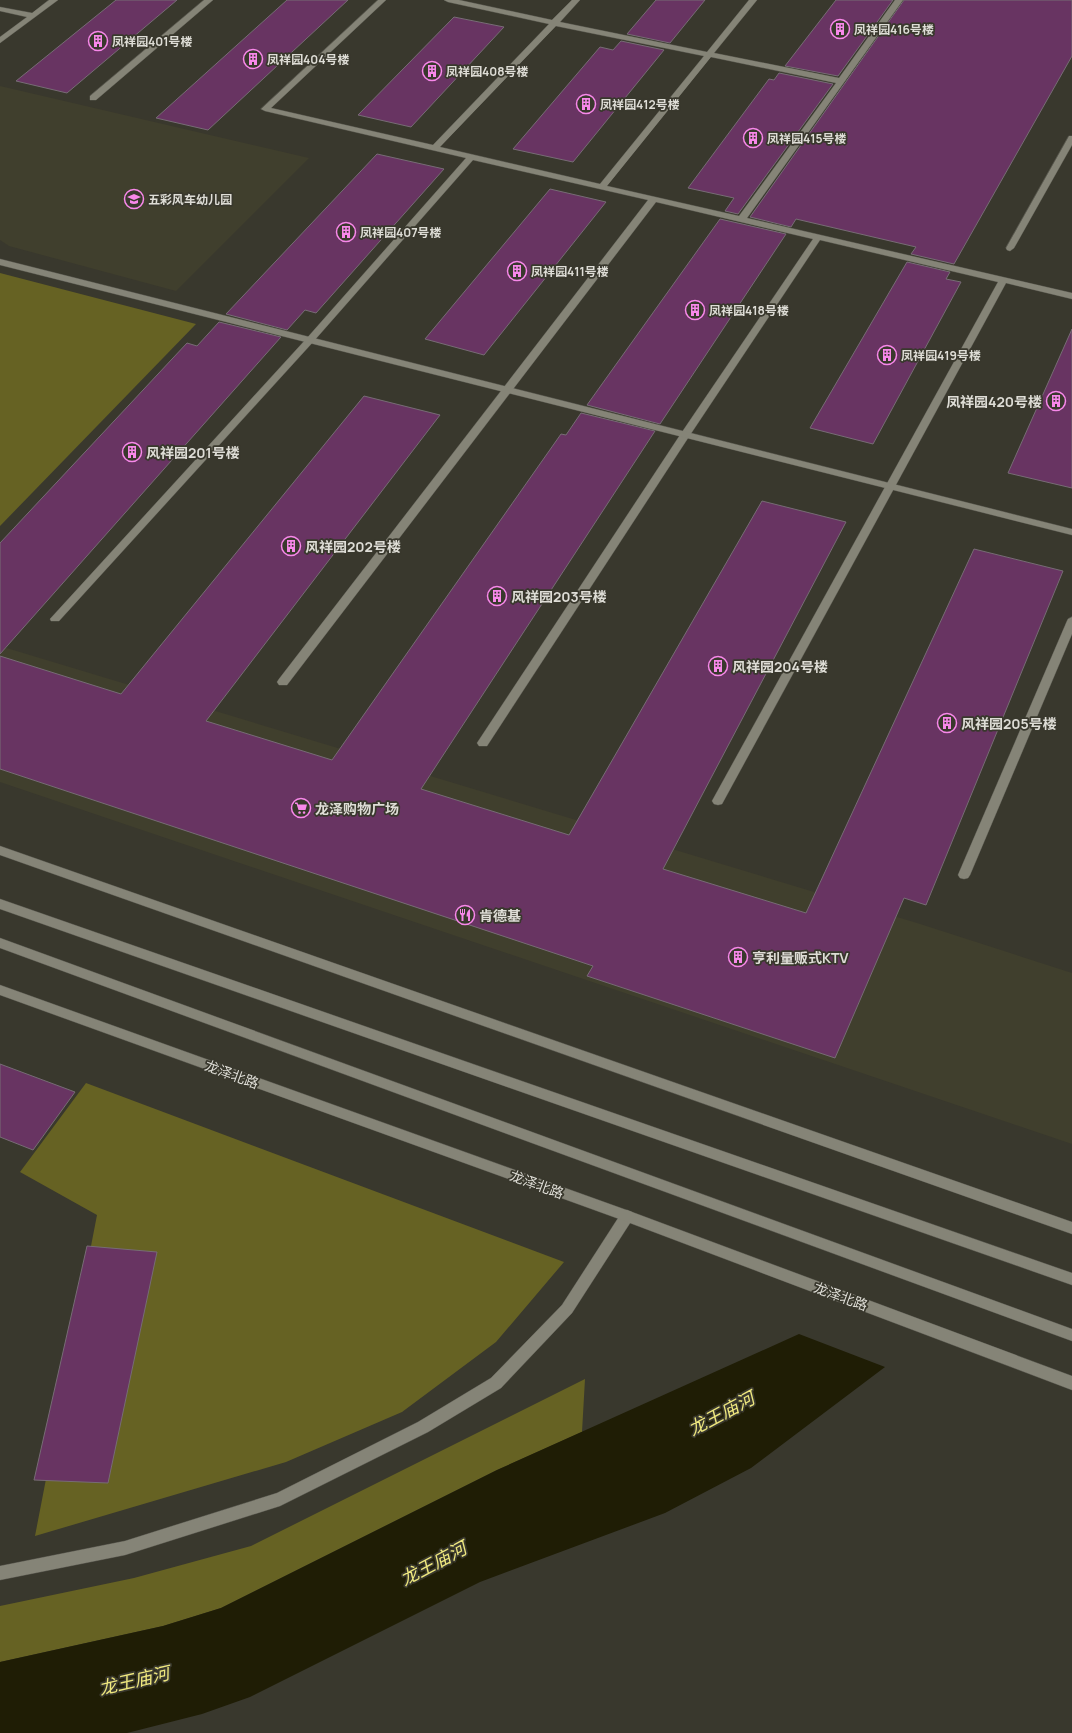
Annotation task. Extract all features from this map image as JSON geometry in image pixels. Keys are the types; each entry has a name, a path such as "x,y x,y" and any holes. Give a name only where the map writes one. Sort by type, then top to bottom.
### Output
{"street":[{"path":"0,41 54,0"},
{"path":"93,98 209,0"},
{"path":"382,0 265,109 1072,296"},
{"path":"448,0 840,81"},
{"path":"435,148 576,0"},
{"path":"602,187 753,0"},
{"path":"741,220 900,0"},
{"path":"0,9 33,16"},
{"path":"1010,248 1072,138"},
{"path":"56,619 310,340 471,157"},
{"path":"283,682 654,199"},
{"path":"483,743 818,237"},
{"path":"0,262 1072,532"},
{"path":"718,801 1004,280"},
{"path":"964,875 1072,621"},
{"path":"0,850 1072,1228"},
{"path":"0,904 1072,1278"},
{"path":"0,944 1072,1335"},
{"name":"龙泽北路","path":"0,990 627,1216 1072,1383"},
{"path":"0,1573 125,1548 280,1499 423,1427 496,1383 567,1309 627,1216"}],"shaded area":[{"name":"五彩风车幼儿园","path":"0,86 309,158 176,291 9,246 0,240"},
{"path":"0,273 196,324 0,526"},
{"path":"0,646 917,923 1072,973 1072,1144 0,782"},
{"path":"86,1083 564,1262 496,1342 402,1412 286,1462 35,1536 97,1215 20,1172"},
{"path":"585,1379 582,1432 497,1470 221,1608 163,1626 0,1662 0,1606 134,1578 251,1546"}],"water":[{"name":"龙王庙河","path":"799,1334 885,1367 751,1468 665,1513 480,1582 250,1697 202,1714 127,1733 0,1733 0,1662 163,1626 221,1608 497,1470"}],"building":[{"name":"凤祥园401号楼","path":"116,0 177,0 67,93 16,81"},
{"name":"凤祥园404号楼","path":"287,0 348,0 208,130 156,118"},
{"path":"656,0 705,0 670,43 627,34"},
{"name":"凤祥园416号楼","path":"836,0 893,0 838,76 785,66"},
{"path":"904,0 1072,0 1072,56 954,264 911,254 916,247 796,219 791,227 750,217"},
{"name":"凤祥园408号楼","path":"454,17 504,27 411,127 358,115"},
{"name":"凤祥园412号楼","path":"621,41 664,50 573,162 513,149 600,47 613,50"},
{"name":"凤祥园415号楼","path":"779,73 833,84 738,214 725,211 734,198 688,188 769,79 774,80"},
{"name":"凤祥园407号楼","path":"377,154 444,169 316,313 305,310 287,330 226,314"},
{"name":"凤祥园411号楼","path":"550,189 606,202 484,355 425,339"},
{"name":"凤祥园418号楼","path":"720,219 786,234 660,424 587,405"},
{"name":"凤祥园419号楼","path":"907,262 950,272 946,279 961,282 873,444 810,428"},
{"name":"风祥园201号楼","path":"219,322 281,337 0,654 0,543 187,343 197,346"},
{"name":"凤祥园420号楼","path":"1072,329 1072,488 1008,473"},
{"path":"364,396 440,415 206,721 332,760 561,434 566,435 581,413 655,431 421,789 569,835 762,501 846,522 663,869 806,913 974,549 1063,571 926,905 904,898 835,1058 587,976 593,966 0,769 0,656 121,694"},
{"path":"0,1064 75,1092 33,1150 0,1137"},
{"path":"87,1246 157,1252 108,1483 34,1480"}],"place":[{"name":"凤祥园416号楼","path":"840,29"},
{"name":"凤祥园401号楼","path":"98,41"},
{"name":"凤祥园404号楼","path":"253,59"},
{"name":"凤祥园408号楼","path":"432,71"},
{"name":"凤祥园412号楼","path":"586,104"},
{"name":"凤祥园415号楼","path":"753,138"},
{"name":"五彩风车幼儿园","path":"134,199"},
{"name":"凤祥园407号楼","path":"346,232"},
{"name":"凤祥园411号楼","path":"517,271"},
{"name":"凤祥园418号楼","path":"695,310"},
{"name":"凤祥园419号楼","path":"887,355"},
{"name":"凤祥园420号楼","path":"1056,401"},
{"name":"风祥园201号楼","path":"132,452"},
{"name":"风祥园202号楼","path":"291,546"},
{"name":"风祥园203号楼","path":"497,596"},
{"name":"风祥园204号楼","path":"718,666"},
{"name":"风祥园205号楼","path":"947,723"},
{"name":"龙泽购物广场","path":"301,808"},
{"name":"肯德基","path":"465,915"},
{"name":"亨利量贩式KTV","path":"738,957"}]}
